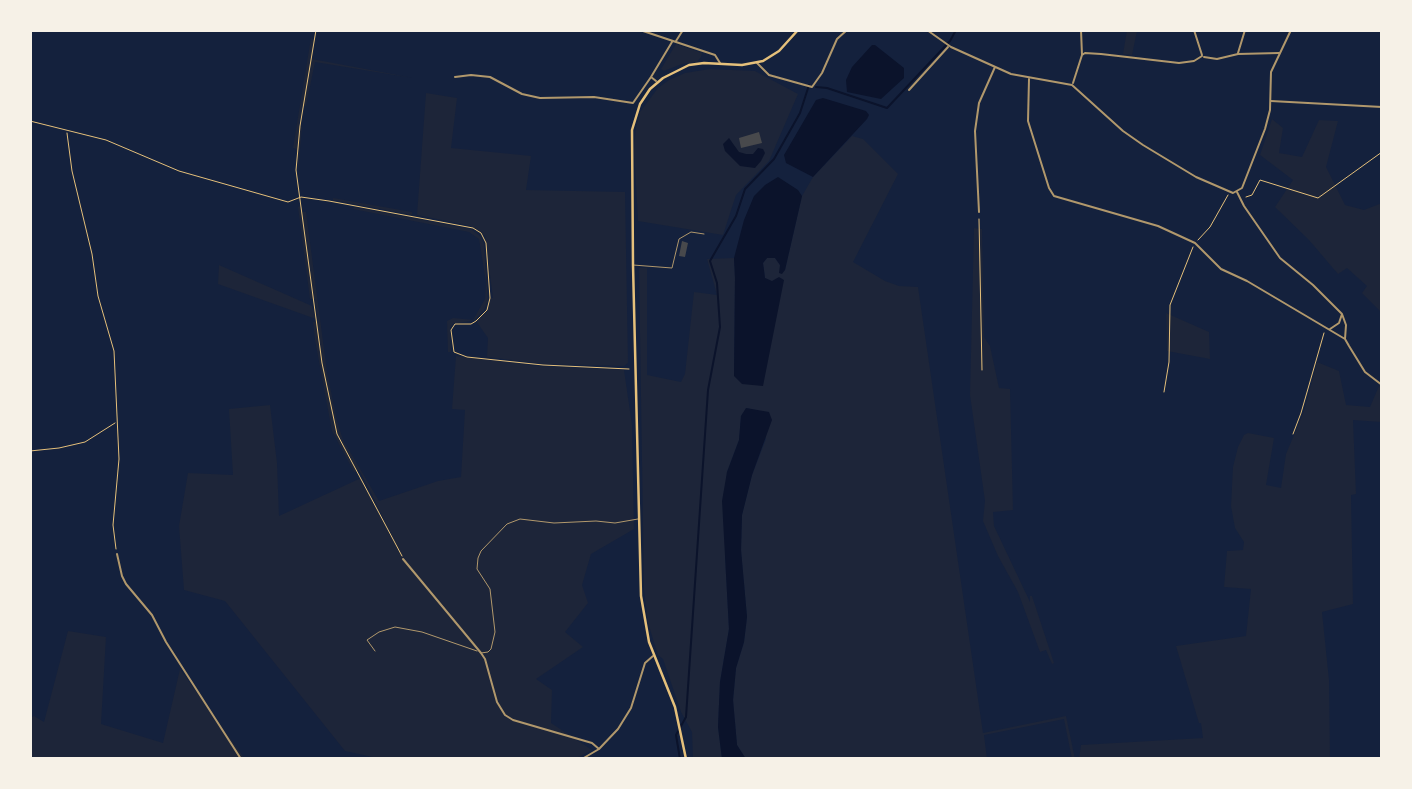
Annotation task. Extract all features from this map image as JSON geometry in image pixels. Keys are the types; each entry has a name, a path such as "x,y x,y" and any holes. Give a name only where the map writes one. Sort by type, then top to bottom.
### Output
{"main road":[{"path":"686,759 679,721 654,656 643,614 638,519 632,130 640,104 657,82 676,70 689,65 742,65 757,62 779,51 799,30"}],"street":[{"path":"640,30 715,55 720,64"},
{"path":"455,77 490,77 522,94 540,98 594,97 633,103 683,30"},
{"path":"757,62 769,75 808,86 814,85 837,39 847,30"},
{"path":"927,30 947,45 995,67 1029,79 1073,85 1122,131 1196,177 1229,193 1237,192 1243,185 1265,128 1271,72 1291,30"},
{"path":"1073,85 1082,55 1081,30"},
{"path":"1194,30 1202,56"},
{"path":"1238,54 1245,30"},
{"path":"908,90 947,45"},
{"path":"1082,55 1085,52 1179,63 1194,61 1202,56 1217,59 1238,54 1279,53"},
{"path":"979,212 975,131 979,103 995,67"},
{"path":"652,77 657,82"},
{"path":"1029,79 1028,121 1049,188 1054,196 1158,226 1195,243 1221,269 1247,281 1345,339 1360,366 1382,385"},
{"path":"1270,101 1382,107"},
{"path":"1237,192 1280,258 1342,314 1346,325 1345,339"},
{"path":"1328,329 1339,323 1342,314"},
{"path":"117,554 126,584 152,615 241,759"},
{"path":"403,559 481,653 497,702 505,715 513,720 592,743 599,749"},
{"path":"582,759 599,749 626,718 645,663 654,656"}],"lane":[{"path":"633,265 672,268 679,239 691,232 704,234"},
{"path":"375,651 367,640 379,632 395,628 422,632 468,646 481,653 488,652 495,632 490,589 477,569 478,558 486,545 512,520 615,523 638,519"}],"path":[{"path":"316,30 297,147 296,170 318,340 333,421 341,443 379,509 403,559"},
{"path":"30,121 106,140 165,166 288,202 301,197 473,228 481,233 486,243 491,298 487,310 476,321 455,324 451,330 454,352 467,357 543,365 635,369"},
{"path":"67,131 72,171 92,254 98,296 114,351 119,459 113,525 117,554"},
{"path":"1241,199 1252,195 1260,180 1318,198 1382,152"},
{"path":"1164,391 1169,362 1170,306 1195,243 1210,227 1229,193"},
{"path":"979,212 982,370"},
{"path":"1293,434 1319,346 1328,329"},
{"path":"30,451 85,442 117,421"}],"shaded area":[{"path":"1127,30 1151,30 1137,31 1132,55 1123,54"},
{"path":"311,38 314,39 312,59 413,78 315,62 299,126 302,127 300,188 297,149 293,148"},
{"path":"676,44 702,53 701,57 697,62 664,71 661,69"},
{"path":"872,45 904,68 904,78 881,99 847,92 846,80 852,67"},
{"path":"710,69 755,71 798,94 769,161 736,195 723,235 638,221 634,149 640,112 658,88 669,80 685,73"},
{"path":"426,93 457,98 451,148 531,156 526,190 625,192 628,363 624,366 544,364 487,357 488,338 476,321 487,310 490,298 493,298 485,236 471,226 417,215"},
{"path":"823,98 866,111 869,115 813,177 786,163 784,155 816,100"},
{"path":"1272,119 1283,128 1279,153 1302,157 1319,120 1338,121 1326,167 1345,205 1364,210 1382,203 1382,313 1362,293 1367,286 1347,268 1338,274 1309,240 1275,207 1293,180 1260,155"},
{"path":"852,136 863,139 898,174 853,262 885,281 899,286 918,287 983,733 1066,716 1075,759 1072,759 1064,719 984,735 987,759 746,759 737,745 733,700 736,668 744,642 747,617 741,550 742,515 752,475 766,439 755,410 747,408 741,416 739,440 727,472 725,556 729,629 720,682 718,727 722,759 693,759 692,732 681,712 663,659 658,655 648,623 644,590 639,268 647,268 647,375 681,382 685,374 694,292 717,295 707,259 734,258 734,376 772,282 765,278 763,263 767,258 775,258 781,269 785,270 802,196 813,177"},
{"path":"729,138 739,152 753,154 758,148 763,149 765,153 755,168 740,166 725,151 723,144"},
{"path":"778,177 798,190 802,196 785,270 782,274 779,273 780,265 775,258 767,258 763,263 765,278 772,281 779,277 784,280 763,386 742,384 734,376 734,258 744,220 754,196"},
{"path":"333,200 412,212 412,215"},
{"path":"300,206 301,212 306,212 327,372 337,421 343,440 379,501 438,481 461,477 465,410 452,409 456,356 538,366 624,370 632,425 634,529 591,554 582,585 588,603 565,632 583,647 536,679 552,690 551,723 592,750 575,759 382,759 345,751 225,601 184,590 179,526 188,473 233,475 229,409 270,405 277,463 279,516 361,478 397,546 359,470 354,472 332,431 315,340 313,322 318,321 315,299 310,299"},
{"path":"354,207 471,229 481,237 484,244 488,301 475,320 453,324 450,328 451,352 448,352 447,321 453,318 473,320 485,299 486,282 479,239 469,232 353,209"},
{"path":"974,228 982,229 984,337 990,346 999,388 1010,389 1013,510 993,512 994,526 1030,602 1032,596 1054,663 1052,664 1046,650 1040,652 1018,592 983,521 985,501 970,395"},
{"path":"219,265 312,306 316,319 218,284"},
{"path":"1166,313 1209,332 1210,359 1167,351"},
{"path":"1317,362 1339,371 1346,405 1370,407 1379,386 1382,388 1382,422 1353,420 1356,494 1351,495 1353,604 1322,612 1329,680 1330,759 1079,759 1081,745 1203,738 1201,723 1176,646 1246,636 1251,589 1224,587 1227,551 1243,550 1244,542 1235,528 1231,506 1233,467 1238,447 1248,433 1274,438 1266,485 1281,488 1286,454 1304,411"},
{"path":"746,408 769,412 772,420 752,475 742,515 741,550 747,617 744,642 736,668 733,700 737,745 746,759 722,759 718,727 720,682 729,629 722,501 727,472 739,440 741,416"},
{"path":"68,631 106,637 101,724 163,743 180,669 245,759 30,759 30,718 34,716 44,722"}],"building":[{"path":"759,132 762,143 741,148 739,138"},
{"path":"682,241 688,243 685,257 679,256"}],"waterway":[{"path":"816,87 827,88 887,108 950,41 956,30"},
{"path":"680,759 676,735 686,717 708,390 720,327 717,283 710,261 736,216 745,189 774,159 800,113 809,85"}]}
